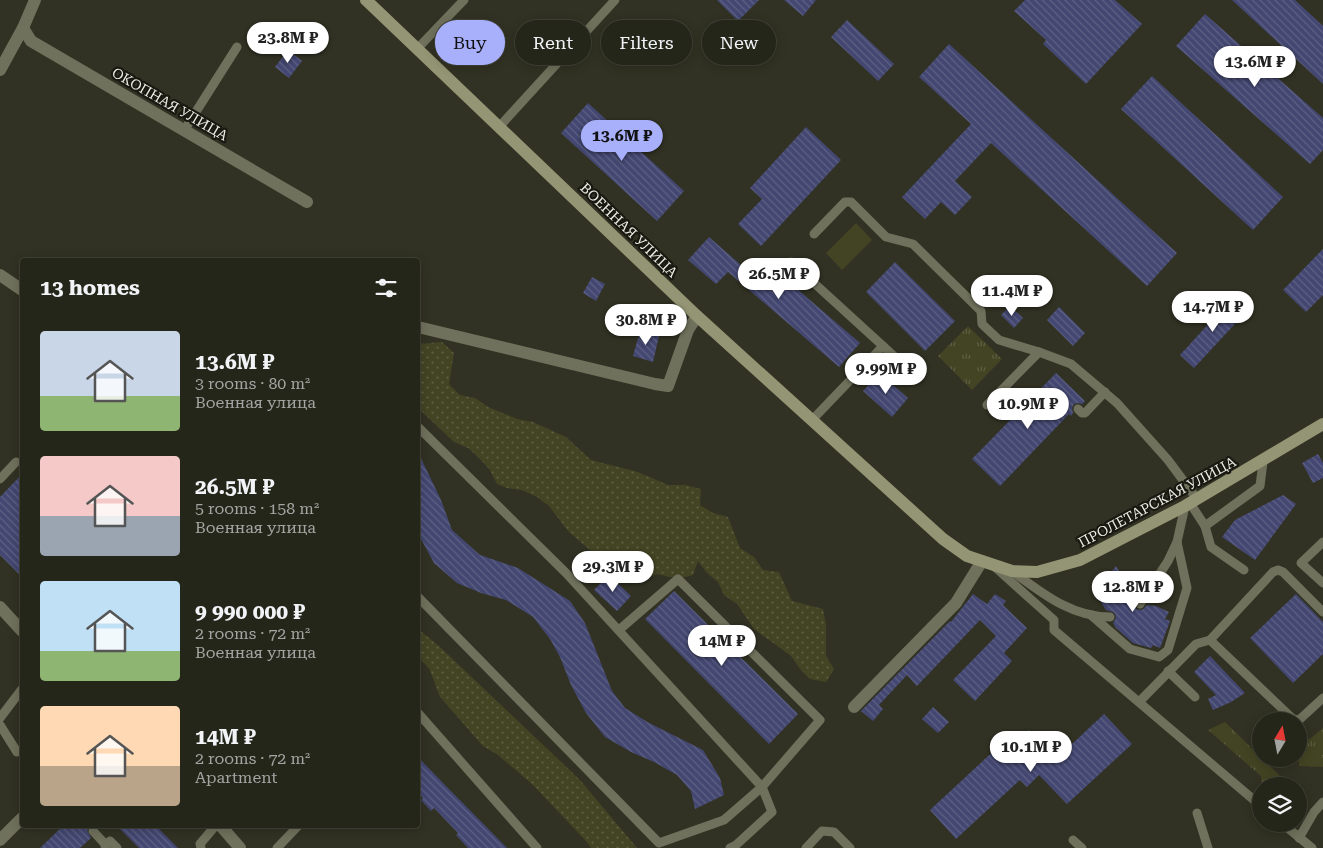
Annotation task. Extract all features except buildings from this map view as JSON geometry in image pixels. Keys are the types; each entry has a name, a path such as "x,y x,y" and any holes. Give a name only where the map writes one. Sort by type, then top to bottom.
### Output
{"main road":[{"name":"ВОЕННАЯ УЛИЦА","path":"366,0 697,316 812,420 943,538 968,556 994,566"},
{"name":"ПРОЛЕТАРСКАЯ УЛИЦА","path":"994,566 1012,571 1037,572 1080,560 1191,503 1263,462 1323,424"}],"street":[{"path":"0,70 23,28 35,0"},
{"name":"ОКОПНАЯ УЛИЦА","path":"23,28 32,41 307,202"},
{"path":"0,275 20,289"},
{"path":"420,327 668,386 688,330 697,316"},
{"path":"854,707 956,603 982,561"},
{"path":"0,607 20,629"},
{"path":"0,840 20,820"},
{"path":"223,828 240,848"}],"lane":[{"path":"417,49 464,0"},
{"path":"499,127 616,0"},
{"path":"185,129 237,46"},
{"path":"814,234 845,202 851,202 884,235 913,244 981,311 981,322 999,340 1039,352 1075,366 1117,403 1168,460 1205,526 1211,547 1244,570"},
{"path":"792,262 907,368"},
{"path":"812,420 883,346"},
{"path":"987,405 1039,352"},
{"path":"1078,409 1084,413 1105,392"},
{"path":"420,429 566,573 762,787 772,812 736,845 730,848"},
{"path":"0,479 16,462"},
{"path":"1205,526 1260,486 1263,462"},
{"path":"1140,604 1168,561 1191,503"},
{"path":"1091,615 1130,649 1159,657 1168,650 1187,588 1177,542"},
{"path":"1323,542 1301,563 1323,583"},
{"path":"994,566 1054,620 1054,630 1252,798"},
{"path":"1139,702 1196,644 1210,640 1273,572 1278,570 1283,572 1323,612"},
{"path":"1012,571 1042,593 1072,611 1100,617 1110,617"},
{"path":"420,599 659,843 724,820 762,787 820,720 678,579 619,630"},
{"path":"1210,640 1293,720 1299,720 1323,698"},
{"path":"1168,672 1195,697"},
{"path":"0,718 20,692"},
{"path":"420,715 537,848"},
{"path":"0,725 17,752"},
{"path":"1299,838 1314,812 1323,802"},
{"path":"1197,813 1208,848"},
{"path":"201,848 200,844 213,828"},
{"path":"277,848 296,828"},
{"path":"93,831 105,846 110,841 117,848"},
{"path":"806,848 822,831 834,832 850,848"},
{"path":"1292,832 1312,848"},
{"path":"1073,840 1082,848"}],"green space":[{"path":"856,223 872,240 842,270 826,253"},
{"path":"968,326 1002,359 972,390 938,356"},
{"path":"442,342 454,353 449,384 460,395 475,398 488,407 517,419 533,422 566,437 591,460 638,472 668,485 685,485 701,489 700,505 713,513 728,517 740,548 754,557 763,570 779,572 792,601 823,609 826,625 826,656 834,669 826,682 810,679 791,656 754,629 737,604 724,595 718,582 707,573 698,561 693,575 678,579 657,574 643,580 629,573 618,564 604,559 591,551 568,531 549,506 537,497 522,490 507,488 497,484 490,470 479,458 468,448 454,442 420,410 420,344"},
{"path":"420,631 439,646 580,780 637,848 591,848 533,785 498,755 483,746 440,697 429,668 420,659"},
{"path":"1225,722 1252,749 1252,768 1272,768 1281,777 1261,777 1208,730"},
{"path":"1323,728 1323,767 1308,766 1308,739"}]}
